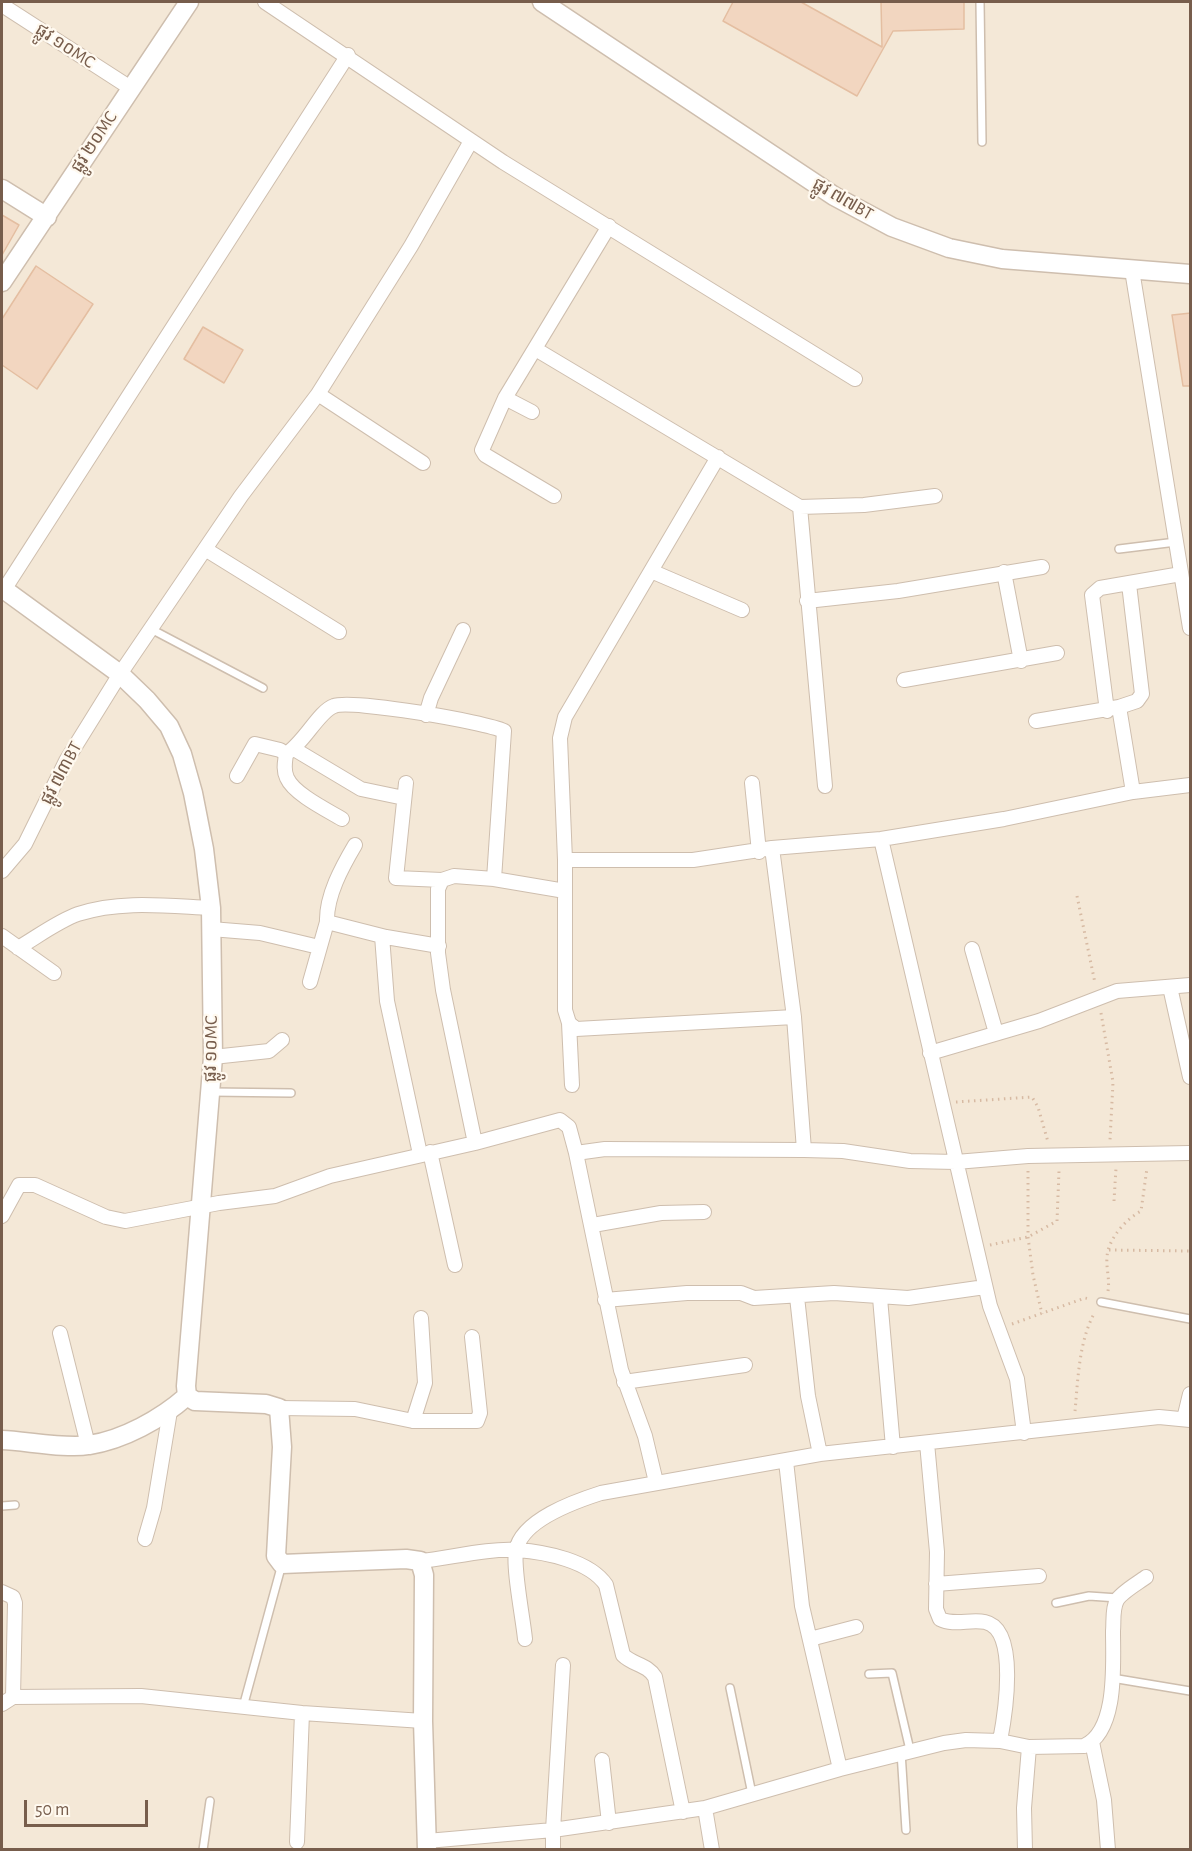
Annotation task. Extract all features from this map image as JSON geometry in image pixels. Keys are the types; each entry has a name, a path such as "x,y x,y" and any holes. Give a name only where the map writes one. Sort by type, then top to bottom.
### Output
{"street":[{"name":"ផ្លូវ ២០MC","path":"2,282 129,87 189,2"},
{"path":"265,2 348,55 471,141 855,379"},
{"name":"ផ្លូវ ៧៧BT","path":"542,2 834,196 892,227 949,248 1002,258 1191,274"},
{"name":"ផ្លូវ ១០MC","path":"2,5 129,87"},
{"path":"2,591 348,55"},
{"name":"ផ្លូវ ៧៣BT","path":"2,871 25,844 66,761 120,674 205,549 318,394 411,246 471,141"},
{"path":"2,189 46,217"},
{"path":"554,496 485,455 482,450 505,398 537,350 609,226"},
{"path":"1132,270 1191,628"},
{"path":"537,350 800,507 864,505 934,496"},
{"path":"318,394 423,463"},
{"path":"505,398 532,412"},
{"path":"572,1085 569,1023 565,1010 565,860 560,738 565,717 718,457"},
{"path":"800,507 825,786"},
{"path":"205,549 339,632"},
{"path":"807,601 898,591 1042,567"},
{"path":"651,571 742,610"},
{"path":"1004,572 1021,661"},
{"path":"1133,792 1113,709 1092,595 1100,588 1181,574"},
{"path":"1036,721 1113,709 1137,701 1142,694 1129,584"},
{"name":"ផ្លូវ ១០MC","path":"2,591 120,674 169,726 183,754 204,849 211,908 213,1057 187,1396"},
{"path":"426,715 430,698 463,630"},
{"path":"904,680 1057,653"},
{"path":"342,819 315,804 288,780 284,769 290,751 325,711 333,706 348,702 504,731 494,879"},
{"path":"237,776 255,744 290,751 361,789 404,798"},
{"path":"406,783 396,878 442,880 454,876 494,879 565,891"},
{"path":"752,783 766,850 794,1017 804,1149"},
{"path":"565,860 693,860 880,839 1004,819 1133,792 1191,786"},
{"path":"880,839 986,1287 1017,1379 1024,1433"},
{"path":"310,982 327,922 327,913 343,866 355,845"},
{"path":"442,880 438,889 439,946 443,990 475,1143"},
{"path":"18,948 76,914 138,905 211,908"},
{"path":"327,922 382,936 439,946"},
{"path":"211,928 249,931 319,947"},
{"path":"2,936 54,974"},
{"path":"382,936 382,962 387,1001 455,1265"},
{"path":"972,949 996,1034"},
{"path":"930,1053 996,1034 1117,991 1154,986 1191,985"},
{"path":"1170,987 1191,1077"},
{"path":"569,1023 576,1029 589,1030 794,1017"},
{"path":"213,1057 269,1051 282,1040"},
{"path":"2,1216 19,1185 35,1185 106,1217 125,1221 219,1203 274,1196 330,1176 475,1143 560,1120 569,1127 576,1153 593,1225 605,1300 624,1382 645,1436 656,1482"},
{"path":"576,1153 605,1149 804,1149 843,1151 910,1161 956,1162 1028,1156 1191,1153"},
{"path":"593,1225 661,1213 704,1212"},
{"path":"605,1300 687,1293 741,1293 754,1298 855,1294 880,1298 908,1298 986,1287"},
{"path":"797,1297 808,1396 820,1454"},
{"path":"880,1298 893,1446"},
{"path":"413,1420 425,1383 421,1318"},
{"path":"60,1333 88,1445"},
{"path":"2,1440 88,1445 125,1434 170,1411 187,1396 195,1401 266,1404 279,1408 355,1408 413,1420 477,1421 480,1413 472,1336"},
{"path":"624,1382 745,1365"},
{"path":"525,1639 516,1550 533,1525 575,1502 601,1493 656,1482 820,1454 1159,1417 1187,1419 1191,1394"},
{"path":"279,1408 282,1447 276,1556 282,1564 406,1559 420,1561 516,1550 548,1555 586,1567 599,1575 606,1585 622,1655 643,1665 655,1677 683,1812"},
{"path":"145,1539 154,1508 170,1411"},
{"path":"927,1443 935,1518 936,1609 939,1620 947,1623 984,1622 996,1626 1001,1634 1006,1654 1005,1711 1000,1741"},
{"path":"786,1461 802,1606 840,1768"},
{"path":"420,1561 424,1575 423,1721 427,1845 609,1823 705,1808 840,1768 906,1751 966,1740 1000,1741 1029,1747 1084,1746 1092,1742 1106,1719 1112,1678 1114,1610 1118,1598 1146,1577"},
{"path":"936,1584 1039,1576"},
{"path":"2,1592 13,1597 17,1617 2,1714"},
{"path":"810,1639 856,1627"},
{"path":"553,1850 563,1665"},
{"path":"5,1702 141,1696 303,1713 423,1721"},
{"path":"297,1842 303,1713"},
{"path":"1092,1742 1104,1800 1108,1850"},
{"path":"1025,1850 1024,1808 1029,1747"},
{"path":"602,1760 609,1823"},
{"path":"705,1808 712,1850"}],"lane":[{"path":"980,2 982,142"},
{"path":"1119,549 1176,542"},
{"path":"151,629 263,688"},
{"path":"210,1092 291,1093"},
{"path":"1101,1302 1191,1319"},
{"path":"2,1506 15,1505"},
{"path":"243,1707 282,1564"},
{"path":"1056,1603 1089,1596 1118,1598"},
{"path":"869,1674 892,1673 906,1751 906,1830"},
{"path":"1112,1678 1191,1691"},
{"path":"730,1688 752,1794"},
{"path":"203,1850 210,1801"}],"path":[{"path":"1077,896 1113,1082 1114,1201"},
{"path":"942,1103 1032,1096 1048,1134 1054,1157 1057,1221 1028,1238 976,1247"},
{"path":"1074,1428 1079,1371 1089,1322 1108,1292 1110,1280 1107,1255 1127,1219 1141,1211 1149,1154"},
{"path":"1028,1156 1028,1238 1042,1314"},
{"path":"1109,1250 1191,1251"},
{"path":"999,1329 1085,1298 1101,1302"}],"shaded area":[{"path":"2,2 1190,2 1190,1849 2,1849"}],"building":[{"path":"733,2 801,2 882,47 881,2 964,2 964,29 893,31 857,96 723,21"},
{"path":"2,215 19,225 2,255"},
{"path":"36,266 93,304 37,389 2,365 2,319"},
{"path":"1191,313 1191,386 1183,386 1172,315"},
{"path":"203,327 243,350 224,383 184,359"}]}
